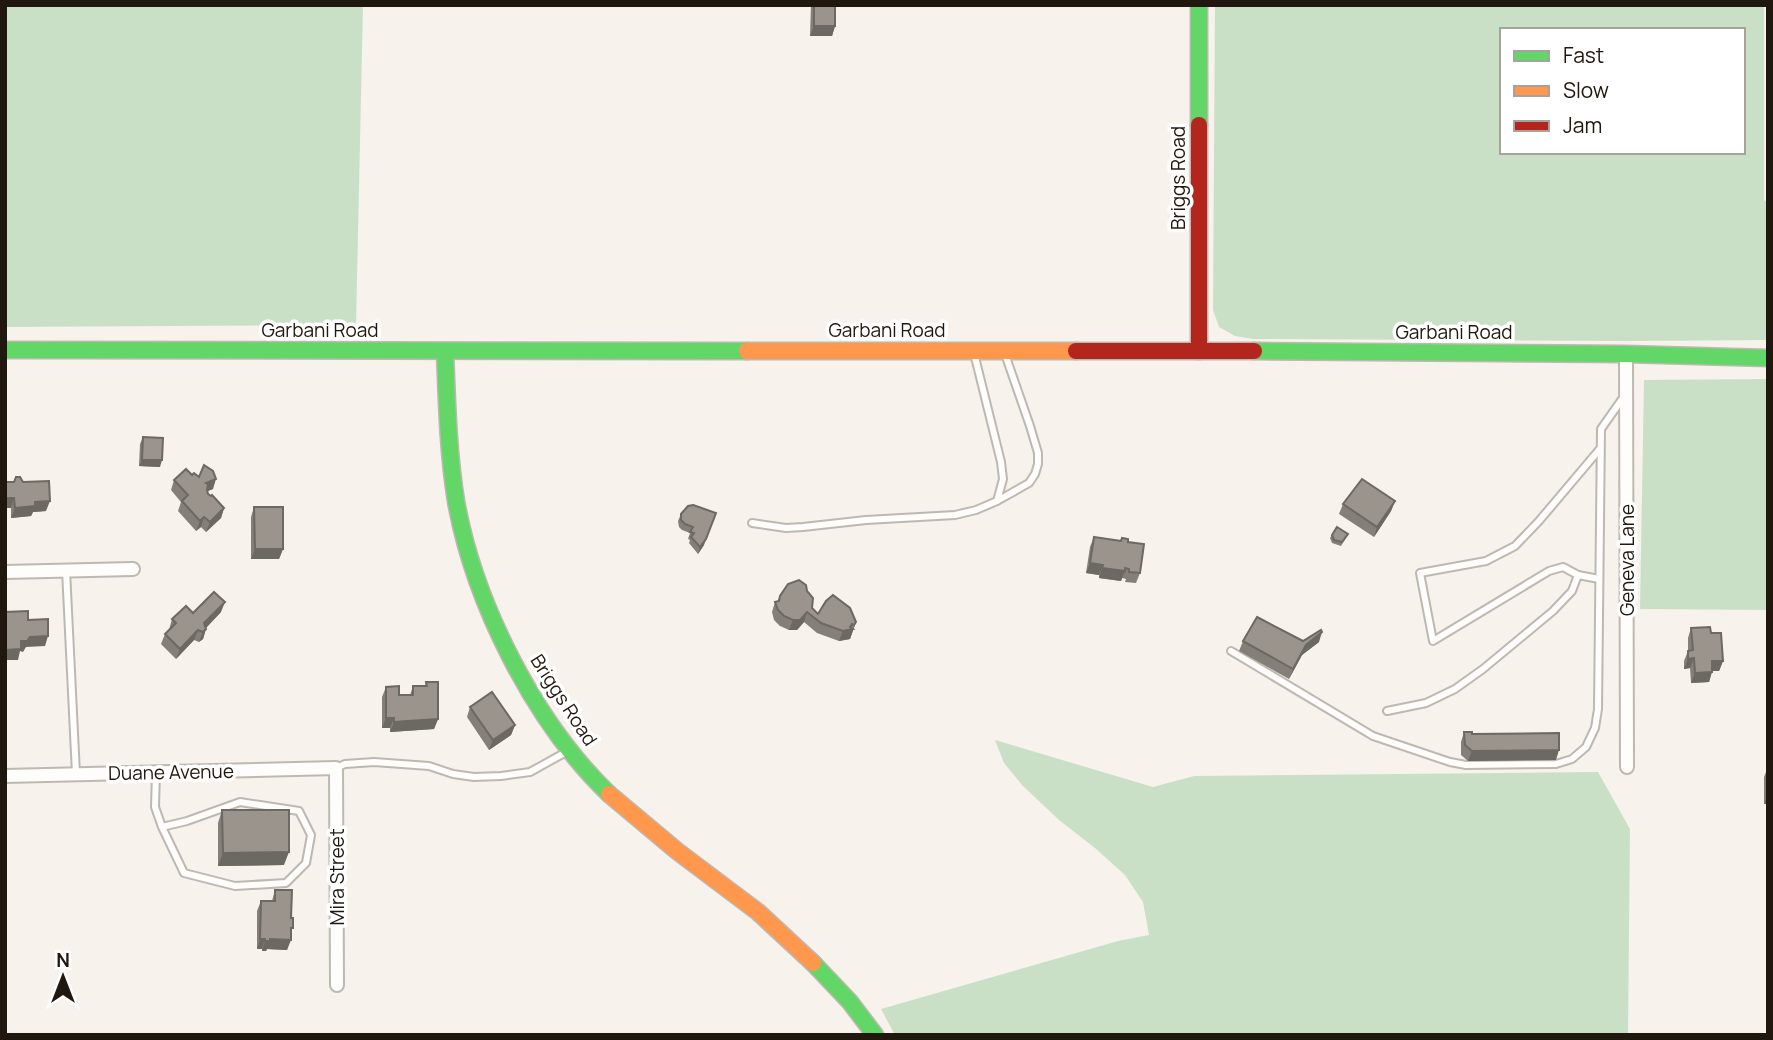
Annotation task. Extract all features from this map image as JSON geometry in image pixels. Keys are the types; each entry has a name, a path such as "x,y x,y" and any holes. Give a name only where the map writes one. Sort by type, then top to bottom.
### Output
{"street":[{"name":"Briggs Road","path":"1199,5 1199,351"},
{"name":"Garbani Road","path":"5,350 1199,351 1626,354 1768,358"},
{"name":"Briggs Road","path":"445,352 447,420 460,523 477,582 499,635 552,727 588,774 626,810 757,912 838,990 875,1035"},
{"name":"Geneva Lane","path":"1626,354 1627,767"},
{"path":"5,572 133,569"},
{"name":"Duane Avenue","path":"5,776 336,768"},
{"name":"Mira Street","path":"336,768 337,985"}],"lane":[{"path":"973,351 1001,461 1003,479 997,501"},
{"path":"752,523 794,527 955,515 997,501 1029,483 1038,464 1038,453 1004,351"},
{"path":"1231,651 1373,736 1450,762 1466,765 1556,764 1572,760 1586,747 1595,728 1598,709 1601,429 1626,394"},
{"path":"1599,579 1578,575 1563,567 1549,571 1433,641 1420,572 1486,561 1515,546 1600,450"},
{"path":"66,570 76,774"},
{"path":"1387,711 1426,703 1455,689 1553,611 1572,591 1578,575"},
{"path":"336,768 345,764 374,762 429,766 474,777 501,776 530,772 570,750"},
{"path":"156,772 155,807 162,827 184,873 235,886 286,883 306,863 311,835 299,811 240,802 162,827"}],"green space":[{"path":"5,5 363,5 356,325 5,327"},
{"path":"1215,5 1764,5 1764,200 1768,203 1768,340 1253,339 1235,336 1219,327 1213,310"},
{"path":"1768,379 1768,610 1640,609 1644,380"},
{"path":"995,740 1153,787 1194,776 1598,772 1630,829 1628,1035 895,1035 881,1009 1118,941 1149,935 1143,902 1125,875 1023,786 1004,763"}],"building":[{"path":"814,5 835,5 835,26 814,26"},
{"path":"143,437 163,438 162,460 142,460"},
{"path":"204,465 213,471 216,479 206,483 208,494 224,508 210,522 204,517 200,521 182,501 188,495 174,480 186,469 199,477"},
{"path":"16,477 20,477 23,482 49,481 50,501 15,508 14,498 5,498 5,482 14,482"},
{"path":"1362,479 1395,501 1377,527 1343,504"},
{"path":"693,505 716,513 700,547 691,537 694,533 690,532 693,527 681,520 681,514 688,506"},
{"path":"254,507 283,507 283,549 255,549"},
{"path":"1337,527 1348,534 1342,542 1334,540 1332,535"},
{"path":"1094,537 1121,541 1122,538 1128,539 1128,542 1144,544 1140,573 1129,572 1129,569 1125,568 1125,571 1102,568 1103,565 1090,563"},
{"path":"799,580 806,585 813,598 812,608 818,614 833,595 850,608 856,622 850,627 853,629 843,631 821,623 807,612 800,620 784,616 775,602 779,601 788,584"},
{"path":"214,592 225,602 204,623 206,629 203,632 198,630 180,649 165,634 176,623 172,619 186,606 193,613"},
{"path":"28,611 28,620 48,619 48,636 30,637 27,641 21,641 21,649 5,650 5,612"},
{"path":"1257,617 1303,641 1321,630 1322,632 1306,645 1293,669 1243,641"},
{"path":"1710,627 1711,633 1721,633 1723,661 1712,661 1712,672 1695,673 1694,658 1688,659 1688,651 1693,650 1691,628"},
{"path":"426,682 438,682 438,719 394,722 394,718 386,718 386,687 399,686 399,695 413,695 413,686 427,686"},
{"path":"492,692 515,725 493,740 470,707"},
{"path":"1464,732 1559,733 1559,750 1472,751 1465,745"},
{"path":"222,810 289,810 289,852 223,853"},
{"path":"275,890 292,890 291,940 260,939 261,901 275,901"}],"traffic: fast":[{"path":"1199,5 1199,125"},
{"path":"5,350 747,351"},
{"path":"1254,351 1768,358"},
{"path":"445,352 453,483 465,540 477,579 511,658 532,696 556,732 609,794"},
{"path":"813,963 850,1002 875,1035"}],"traffic: slow":[{"path":"747,351 1076,351"},
{"path":"609,794 677,851 758,912 813,963"}],"traffic: jam":[{"path":"1199,125 1199,351"},
{"path":"1076,351 1254,351"}]}
